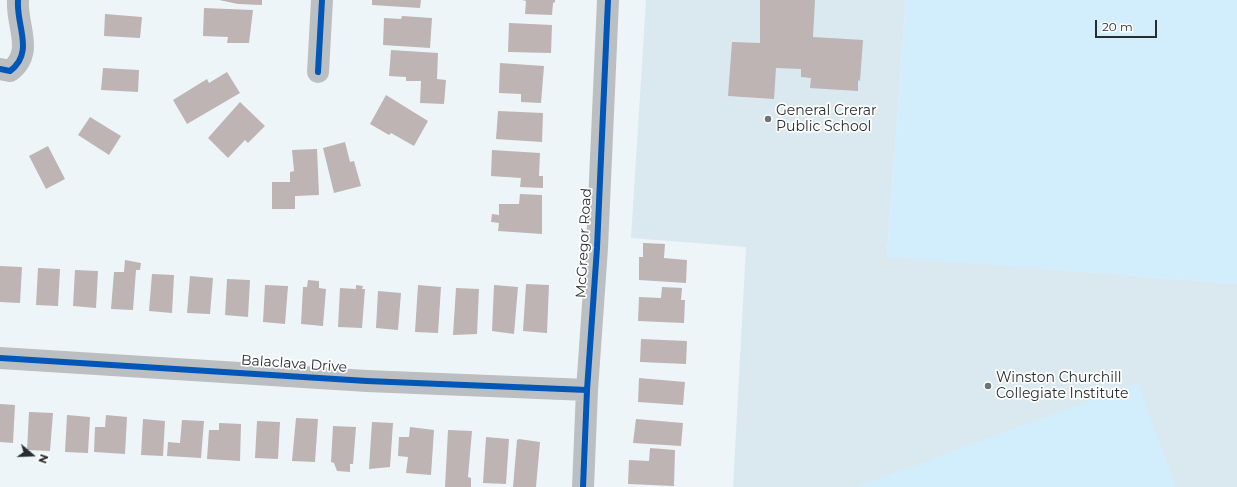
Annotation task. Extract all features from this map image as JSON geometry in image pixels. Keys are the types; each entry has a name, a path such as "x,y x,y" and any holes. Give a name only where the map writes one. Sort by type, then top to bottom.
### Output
{"street":[{"path":"0,69 10,70 19,64 24,49 18,0"},
{"path":"318,72 322,0"},
{"name":"McGregor Road","path":"583,487 587,390 597,248 608,0"},
{"name":"Balaclava Drive","path":"0,358 367,381 587,390"}],"shaded area":[{"name":"Winston Churchill Collegiate Institute","path":"646,0 906,0 887,256 1237,284 1237,487 733,487 746,247 631,238"},
{"path":"906,0 1237,0 1237,284 887,257"},
{"path":"1138,383 1176,487 856,487"}],"building":[{"path":"219,0 262,0 262,5 238,4"},
{"path":"372,0 421,0 420,8 372,5"},
{"path":"522,0 555,0 553,3 552,15 525,14 526,1"},
{"path":"760,0 815,0 813,37 863,40 858,91 810,88 811,78 801,77 801,69 776,68 774,99 728,96 732,42 760,43"},
{"path":"204,8 253,10 249,43 227,43 228,37 203,36"},
{"path":"105,14 142,17 140,38 104,36"},
{"path":"402,16 432,18 430,48 383,45 384,18 401,19"},
{"path":"509,23 552,25 551,53 508,52"},
{"path":"391,50 438,53 437,79 446,80 444,104 420,103 421,81 406,81 406,77 389,76"},
{"path":"500,63 544,66 541,103 521,102 521,94 499,93"},
{"path":"103,68 139,70 138,92 101,90"},
{"path":"227,72 240,93 187,124 173,100 207,79 209,83"},
{"path":"386,95 428,121 414,146 391,133 389,135 370,124"},
{"path":"240,102 265,126 248,143 245,140 228,158 208,138"},
{"path":"498,111 543,113 542,142 496,139"},
{"path":"90,117 121,136 109,155 78,135"},
{"path":"345,142 350,162 354,161 361,186 334,193 323,148"},
{"path":"48,146 65,179 46,189 29,156"},
{"path":"317,149 319,195 295,196 295,209 272,209 272,182 290,182 290,172 294,171 292,150"},
{"path":"492,150 540,153 539,176 543,176 543,188 520,187 521,178 491,176"},
{"path":"520,194 542,195 542,234 498,231 499,223 491,222 492,214 499,215 499,204 519,204"},
{"path":"643,243 665,244 664,258 687,260 686,283 639,280 639,257 643,257"},
{"path":"125,260 141,263 140,270 136,270 133,310 111,309 114,272 124,272"},
{"path":"0,266 22,267 20,303 0,302"},
{"path":"38,268 60,269 58,306 36,305"},
{"path":"75,270 98,271 96,308 73,306"},
{"path":"152,274 174,275 172,313 149,311"},
{"path":"190,276 213,278 210,314 187,313"},
{"path":"227,279 250,280 248,317 225,315"},
{"path":"308,280 319,281 319,288 326,289 323,326 301,324 303,287 307,287"},
{"path":"526,284 549,285 547,333 523,331"},
{"path":"265,285 288,286 285,324 263,322"},
{"path":"356,285 363,286 362,289 365,289 362,328 338,327 340,288 356,289"},
{"path":"418,285 441,287 438,333 415,332"},
{"path":"494,285 518,287 514,334 492,331"},
{"path":"662,287 682,288 681,300 685,300 684,323 638,321 639,297 661,298"},
{"path":"456,288 479,289 477,334 453,335"},
{"path":"378,291 401,293 398,330 376,328"},
{"path":"641,339 687,341 686,364 640,362"},
{"path":"639,378 685,382 683,405 638,402"},
{"path":"0,404 15,405 13,443 0,442"},
{"path":"29,412 53,413 50,451 27,450"},
{"path":"67,415 90,417 88,453 65,452"},
{"path":"106,415 127,417 125,454 94,452 95,427 105,427"},
{"path":"296,418 318,419 315,462 292,461"},
{"path":"143,419 165,421 163,456 141,455"},
{"path":"636,419 683,423 681,446 633,443"},
{"path":"182,420 204,421 201,458 167,456 168,442 180,443"},
{"path":"257,421 280,422 278,459 255,458"},
{"path":"372,422 393,423 390,467 369,469"},
{"path":"219,423 241,424 240,461 207,459 209,430 219,430"},
{"path":"333,426 356,427 353,464 350,464 350,472 337,471 334,463 331,462"},
{"path":"410,427 434,430 431,475 406,473 408,457 398,456 399,437 409,437"},
{"path":"448,430 472,431 468,477 471,478 471,487 445,487"},
{"path":"486,437 509,439 506,484 483,483"},
{"path":"517,440 540,442 536,487 513,487"},
{"path":"650,448 675,450 674,486 628,484 629,460 649,461"}],"cycle path":[{"path":"0,69 10,71 22,56 23,38 18,10 18,0"},
{"path":"318,72 322,0"},
{"path":"583,487 587,390 597,248 608,0"},
{"path":"0,358 367,381 587,390"}],"place":[{"name":"General Crerar Public School","path":"768,119"},
{"name":"Winston Churchill Collegiate Institute","path":"988,386"}]}
